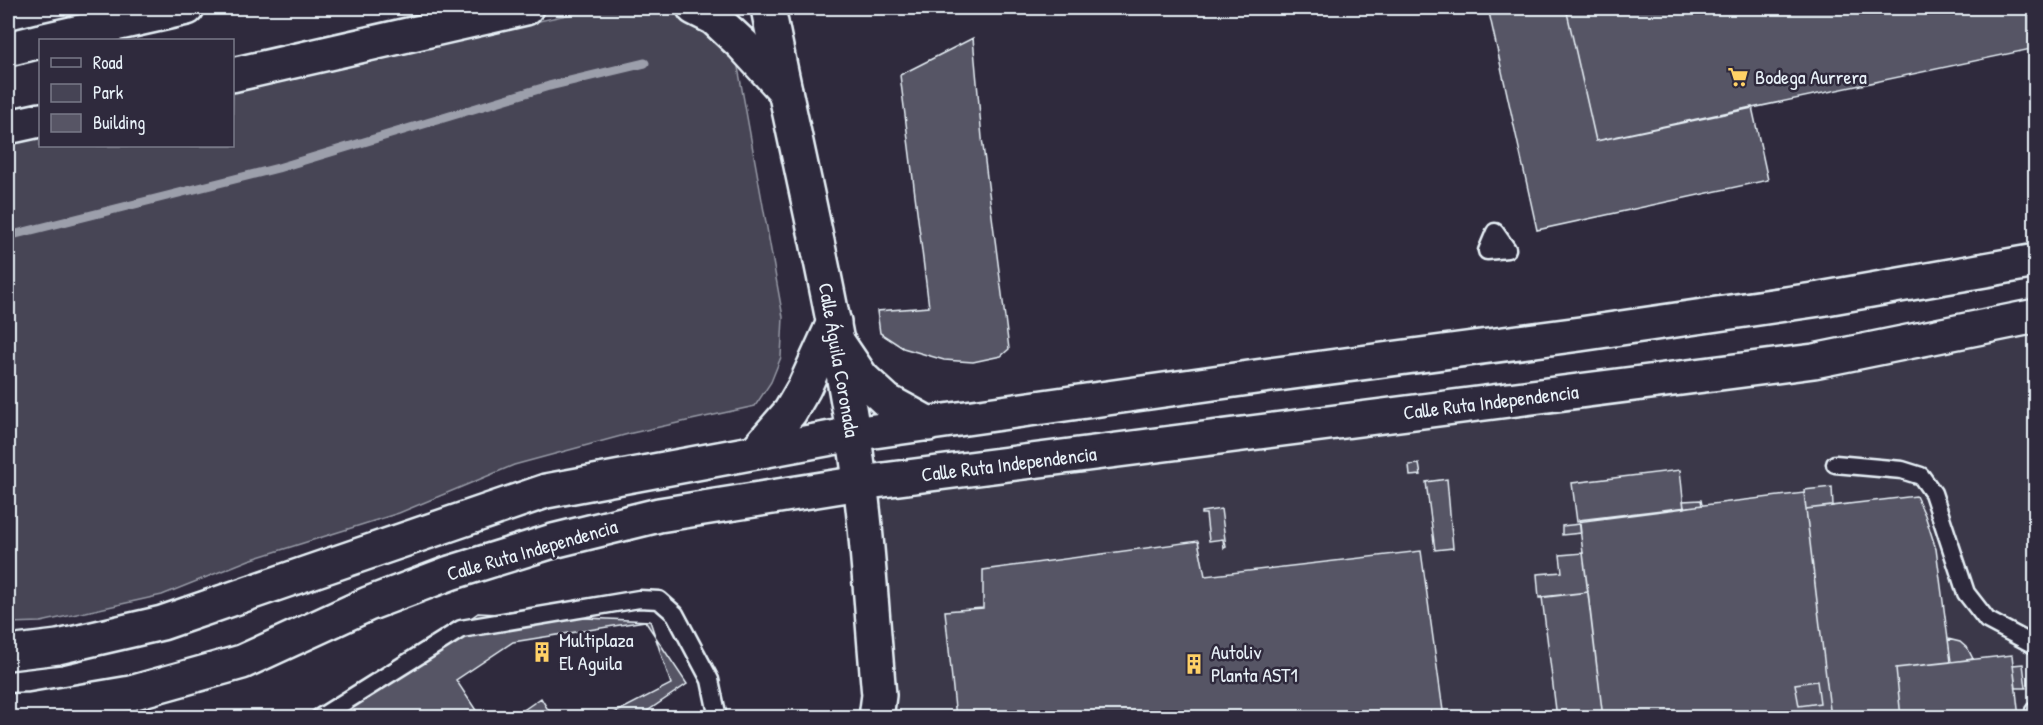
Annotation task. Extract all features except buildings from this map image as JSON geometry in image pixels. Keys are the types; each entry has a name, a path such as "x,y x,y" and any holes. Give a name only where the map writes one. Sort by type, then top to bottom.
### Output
{"main road":[{"path":"51,39 187,8"},
{"path":"234,75 526,8"},
{"path":"693,8 714,18 742,44 784,91"},
{"name":"Calle Águila Coronada","path":"768,8 835,332 853,434 860,483 879,695 876,717"},
{"path":"8,49 39,42"},
{"path":"8,127 39,120"},
{"path":"8,653 58,647 162,623 546,491 853,434 1798,303 2036,261"},
{"name":"Calle Ruta Independencia","path":"8,711 30,710 131,693 242,662 368,604 450,573 553,541 659,515 860,483 1814,361 2036,316"},
{"path":"835,332 862,378 887,401 929,424"},
{"path":"756,451 790,412 835,332"}],"lane":[{"path":"1487,251 1507,249"},
{"path":"1835,464 1902,470 1921,476 1933,493 1965,593 1987,620 2036,646"},
{"path":"319,717 461,629 567,613 639,599 659,600 675,614 710,680 718,717"}],"shaded area":[{"path":"2035,316 2035,717 876,717 860,483"}],"green space":[{"path":"598,8 683,8 736,56 783,317 781,357 771,382 755,406 632,433 514,465 399,513 249,560 162,595 41,622 8,623 8,139 39,132 39,147 234,147 234,89"}],"waterway":[{"path":"8,236 278,168 549,86 645,63"}],"place":[{"name":"Bodega Aurrera","path":"1738,77"},
{"name":"Multiplaza El Aguila","path":"542,652"},
{"name":"Autoliv Planta AST1","path":"1194,664"}]}
